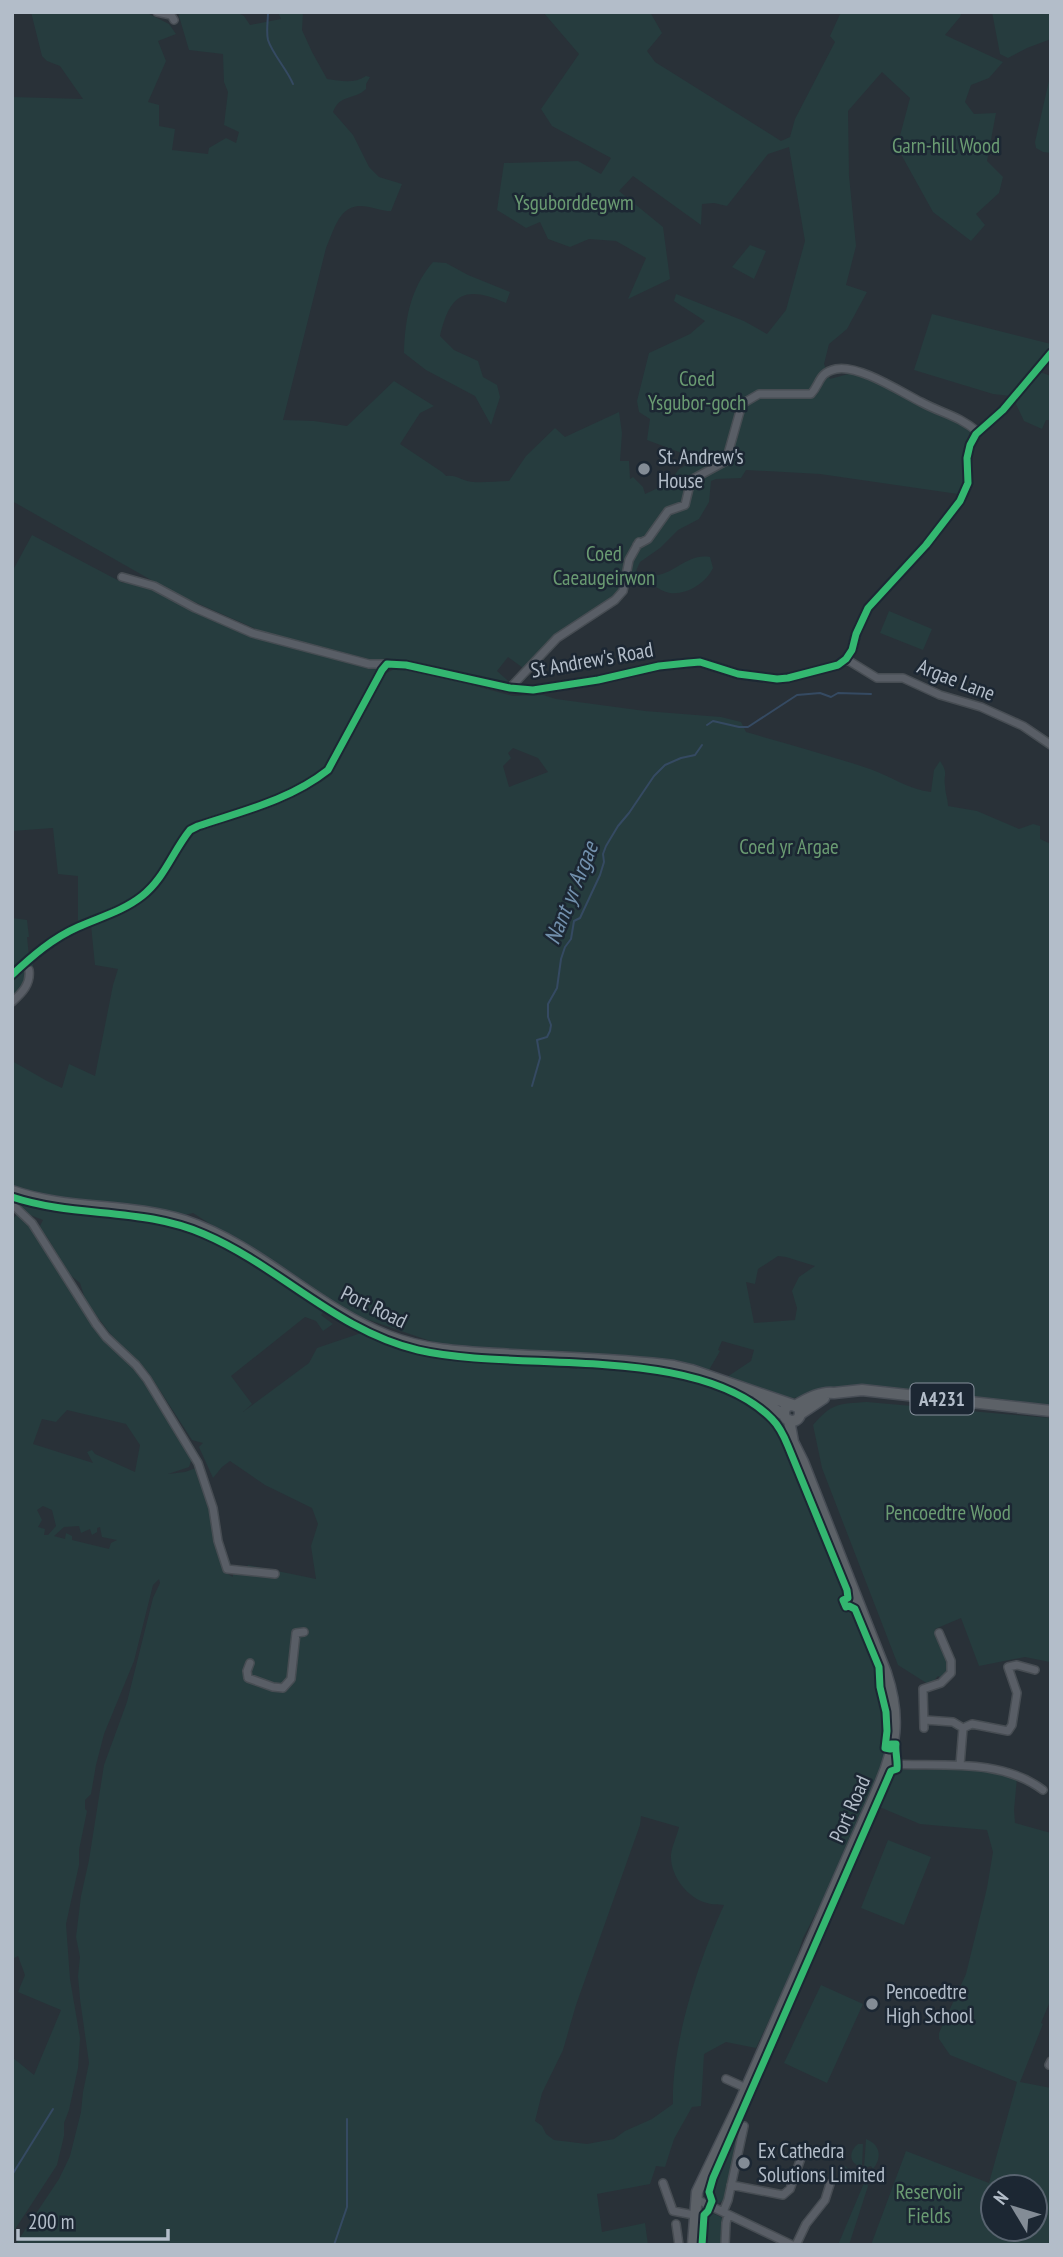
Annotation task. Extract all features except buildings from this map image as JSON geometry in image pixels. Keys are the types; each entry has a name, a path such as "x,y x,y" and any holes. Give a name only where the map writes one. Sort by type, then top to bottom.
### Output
{"main road":[{"name":"Port Road","path":"12,1191 69,1205 155,1214 197,1225 238,1245 354,1320 408,1343 454,1351 666,1365 691,1370 740,1388 793,1413 803,1462 884,1666 891,1698 888,1764 716,2154 694,2214 693,2245"},
{"name":"A4231","path":"793,1413 813,1397 830,1392 867,1390 1051,1411"}],"street":[{"path":"157,12 171,15 174,20"},
{"path":"846,660 868,608 926,545 960,501 968,483 967,458 970,444 978,432 1003,410 1051,353"},
{"name":"St Andrew's Road","path":"510,688 556,639 615,600 623,591 629,560 638,543 648,539 668,511 685,505 691,480 726,461 742,404 759,394 811,394 821,375 845,368 855,370 907,393 920,402 958,417 978,432"},
{"name":"St Andrew's Road","path":"122,576 154,586 195,608 252,633 290,645 384,667 406,665 510,688 547,688 659,666 700,662 753,677 788,678 846,660"},
{"name":"Argae Lane","path":"846,660 877,678 903,678 940,695 981,707 1023,726 1051,745"},
{"path":"12,975 41,949 66,933 112,914 142,896 162,875 190,830 268,804 326,772 384,667"},
{"path":"12,1002 27,985 29,970"},
{"path":"26,1196 15,1206 47,1244 77,1298 96,1324 147,1379 198,1463 213,1508 218,1541 227,1569 275,1573"},
{"path":"250,1663 248,1678 284,1688 291,1679 296,1633 304,1632"},
{"path":"939,1633 951,1661 951,1673 941,1683 923,1689 925,1724 953,1722 963,1728"},
{"path":"963,1728 972,1724 1010,1730 1017,1693 1008,1667 1017,1665 1035,1670"},
{"path":"960,1765 963,1728"},
{"path":"888,1764 960,1765 1004,1771 1043,1790"},
{"path":"726,2079 746,2088"},
{"path":"725,2245 726,2213 744,2126"},
{"path":"731,2185 783,2195 790,2189 801,2158"},
{"path":"663,2183 673,2211 694,2214"},
{"path":"698,2200 794,2245 825,2200 830,2184"},
{"path":"676,2224 679,2245"}],"green space":[{"path":"31,12 145,12 169,24 176,34 158,41 166,61 148,102 159,105 159,126 175,129 172,150 208,154 209,148 226,138 236,143 239,132 224,125 228,92 224,82 223,54 189,50 180,12 236,12 244,16 250,25 281,19 278,12 303,12 302,30 327,79 347,81 370,77 366,89 340,102 333,112 353,135 369,167 379,177 402,184 391,211 358,206 346,211 337,222 326,248 283,420 347,426 394,381 434,406 420,413 400,444 446,476 482,482 509,481 526,456 555,428 565,437 619,412 622,433 620,461 629,461 630,479 633,477 643,487 645,494 669,483 679,469 688,464 690,456 647,440 650,419 639,412 637,401 649,353 690,334 705,321 674,301 676,294 744,321 767,334 786,310 805,241 789,147 768,154 727,206 702,204 701,225 633,176 619,191 663,227 670,279 628,299 646,258 616,241 589,239 570,247 548,239 540,222 526,228 497,210 504,163 578,161 601,174 611,158 552,126 541,109 579,54 543,12 650,12 662,33 647,51 655,62 781,141 790,137 795,119 835,42 830,36 841,12 962,12 945,35 1003,62 989,78 971,85 965,102 974,114 996,113 987,161 1003,177 999,193 976,214 985,225 971,241 933,212 897,147 910,98 882,72 848,111 849,176 856,246 846,285 867,292 847,329 829,344 824,364 830,379 852,373 872,380 947,414 971,429 965,447 963,485 958,494 820,474 746,470 741,478 711,481 709,502 699,519 678,530 660,548 640,562 636,571 657,575 691,559 710,557 713,568 706,579 689,590 670,593 643,580 633,579 620,602 581,622 549,651 530,673 508,657 497,671 513,685 386,658 373,662 329,652 256,629 174,593 12,501 12,97 83,99 60,66 42,56"},
{"path":"992,12 1051,12 1051,39 1008,58 1000,54"},
{"path":"1051,72 1051,153 1036,148 1035,142"},
{"path":"750,245 766,251 754,279 732,267"},
{"path":"433,262 446,263 510,292 506,303 480,295 461,297 449,310 440,336 454,350 478,361 483,377 497,385 500,397 491,425 475,396 426,370 404,353 410,305 419,283"},
{"path":"932,314 1051,344 1051,347 1011,396 993,394 914,370"},
{"path":"1040,372 1051,376 1051,420 1046,420 1042,429 1024,421 1015,402"},
{"path":"32,535 123,583 134,581 251,633 377,667 378,671 334,758 322,772 282,794 198,822 150,886 131,901 78,924 78,876 58,874 53,828 12,831 12,572"},
{"path":"889,611 932,629 923,650 880,633"},
{"name":"Coed yr Argae","path":"395,669 415,670 513,696 543,695 645,711 721,717 741,722 746,732 855,764 915,789 931,792 934,770 940,761 945,771 948,806 977,811 1019,829 1033,824 1040,826 1040,839 1051,844 1051,1406 856,1385 789,1399 724,1379 751,1361 754,1350 722,1341 718,1350 720,1351 702,1382 762,1413 771,1421 787,1447 847,1593 846,1598 839,1603 841,1609 850,1607 854,1610 877,1665 885,1713 883,1748 886,1748 878,1777 831,1884 803,1938 792,1972 756,2048 726,2042 704,2054 701,2106 692,2107 674,2139 665,2167 656,2166 650,2184 597,2194 602,2232 645,2223 648,2245 15,2245 59,2179 70,2156 81,2112 89,2063 80,1999 80,1957 76,1937 81,1896 104,1765 127,1702 153,1598 160,1583 159,1579 153,1585 134,1661 104,1734 91,1794 85,1800 87,1811 79,1850 79,1865 66,1924 70,1979 80,2038 78,2068 64,2123 64,2136 57,2165 12,2234 12,2057 34,2075 61,2010 18,1992 25,1975 18,1956 12,1959 12,1220 18,1213 33,1228 84,1310 139,1371 192,1458 189,1467 168,1474 196,1468 200,1472 226,1573 233,1577 233,1573 247,1570 248,1565 316,1579 311,1546 318,1524 312,1508 265,1485 230,1461 213,1478 199,1447 203,1443 192,1440 148,1372 112,1336 86,1302 80,1283 69,1274 39,1228 43,1220 25,1213 21,1206 25,1202 70,1211 173,1223 198,1232 236,1252 325,1310 321,1315 333,1324 323,1331 316,1321 305,1317 231,1376 252,1404 243,1412 309,1363 317,1348 361,1333 398,1349 433,1357 577,1369 577,1357 448,1347 351,1314 193,1213 180,1216 54,1198 12,1187 12,1061 62,1088 69,1064 95,1076 118,969 95,965 91,925 132,907 147,897 198,829 280,802 331,775 348,736 386,673","holes":["513,748 538,758 548,772 509,787 503,766 511,758 508,753","778,1256 815,1266 799,1277 792,1291 797,1308 795,1320 754,1323 746,1282 755,1284 758,1269","67,1410 126,1424 140,1445 135,1472 95,1454 92,1450 87,1452 93,1463 33,1444 42,1419 56,1422","43,1506 52,1510 56,1526 48,1535 44,1535 45,1529 38,1527 42,1520 37,1510","79,1526 81,1533 90,1529 92,1535 100,1527 102,1537 117,1540 111,1543 109,1549 72,1540 72,1536 66,1533 65,1539 54,1536 64,1527","641,1816 679,1827 672,1848 671,1863 681,1885 700,1900 724,1905 688,2003 677,2056 673,2104 652,2119 614,2139 587,2144 554,2140 535,2121 542,2093 563,2050"]},
{"path":"12,918 27,920 29,956 12,969"},
{"path":"37,956 33,968 29,967 28,980 12,1000 12,981"},
{"name":"Pencoedtre Wood","path":"867,1402 1051,1418 1050,1662 1025,1657 979,1666 961,1618 935,1629 948,1660 942,1679 938,1676 928,1684 898,1665 822,1468 813,1425 825,1412 836,1406"},
{"name":"Reservoir Fields","path":"984,1770 1017,1778 1015,1823 1051,1833 1051,1999 1020,2082 1051,2088 1051,2245 871,2245 906,2151 979,2179 979,2243 1049,2243 1049,2173 992,2173 1017,2082 950,2055 939,2039 939,2033 966,1974 987,1888 993,1852 987,1830 920,1824 877,1806 892,1771"},
{"path":"888,1840 931,1857 904,1925 861,1908"},
{"path":"821,1985 863,2004 827,2083 784,2063"},
{"path":"739,2121 741,2127 725,2199 718,2204 711,2197 711,2189"},
{"path":"866,2139 875,2145 879,2156 873,2169 871,2166 864,2168"},
{"path":"858,2144 863,2144 862,2167 854,2163 851,2157"},
{"path":"845,2166 854,2174 865,2177 868,2186 849,2245 838,2245 864,2183 841,2180 841,2169"},
{"path":"710,2212 725,2219 723,2245 703,2245 705,2217 706,2213"}],"waterway":[{"path":"268,12 268,40 293,84"},
{"name":"Nant yr Argae","path":"707,725 713,721 748,727 797,695 820,693 831,697 838,693 871,694"},
{"name":"Nant yr Argae","path":"532,1086 540,1058 537,1040 547,1037 550,1031 548,1004 557,988 561,959 571,939 574,921 580,918 600,875 606,846 654,776 665,765 695,755 702,745"},
{"path":"12,2175 53,2109"},
{"path":"334,2245 347,2207 347,2119"}],"cycle path":[{"path":"12,975 60,936 119,910 142,896 162,873 190,830 282,797 328,770 387,664 406,665 510,688 533,690 598,680 659,666 700,662 738,674 777,679 838,665 852,650 868,608 926,545 960,501 968,483 967,458 976,434 1003,410 1051,353"},
{"path":"12,1197 60,1208 157,1220 204,1234 258,1263 361,1328 418,1350 505,1360 653,1370 699,1379 739,1395 772,1419 779,1428 847,1590 848,1598 843,1600 846,1607 855,1609 879,1667 886,1712 885,1748 890,1749 891,1744 896,1744 897,1769 891,1771 713,2178 709,2192 712,2201 704,2215 702,2245"}],"place":[{"name":"St. Andrew's House","path":"644,469"},
{"name":"Pencoedtre High School","path":"872,2004"},
{"name":"Ex Cathedra Solutions Limited","path":"744,2163"}],"park label":[{"name":"Garn-hill Wood","path":"946,146"},
{"name":"Ysguborddegwm","path":"574,203"},
{"name":"Coed Ysgubor-goch","path":"697,391"},
{"name":"Coed Caeaugeirwon","path":"604,566"}]}
